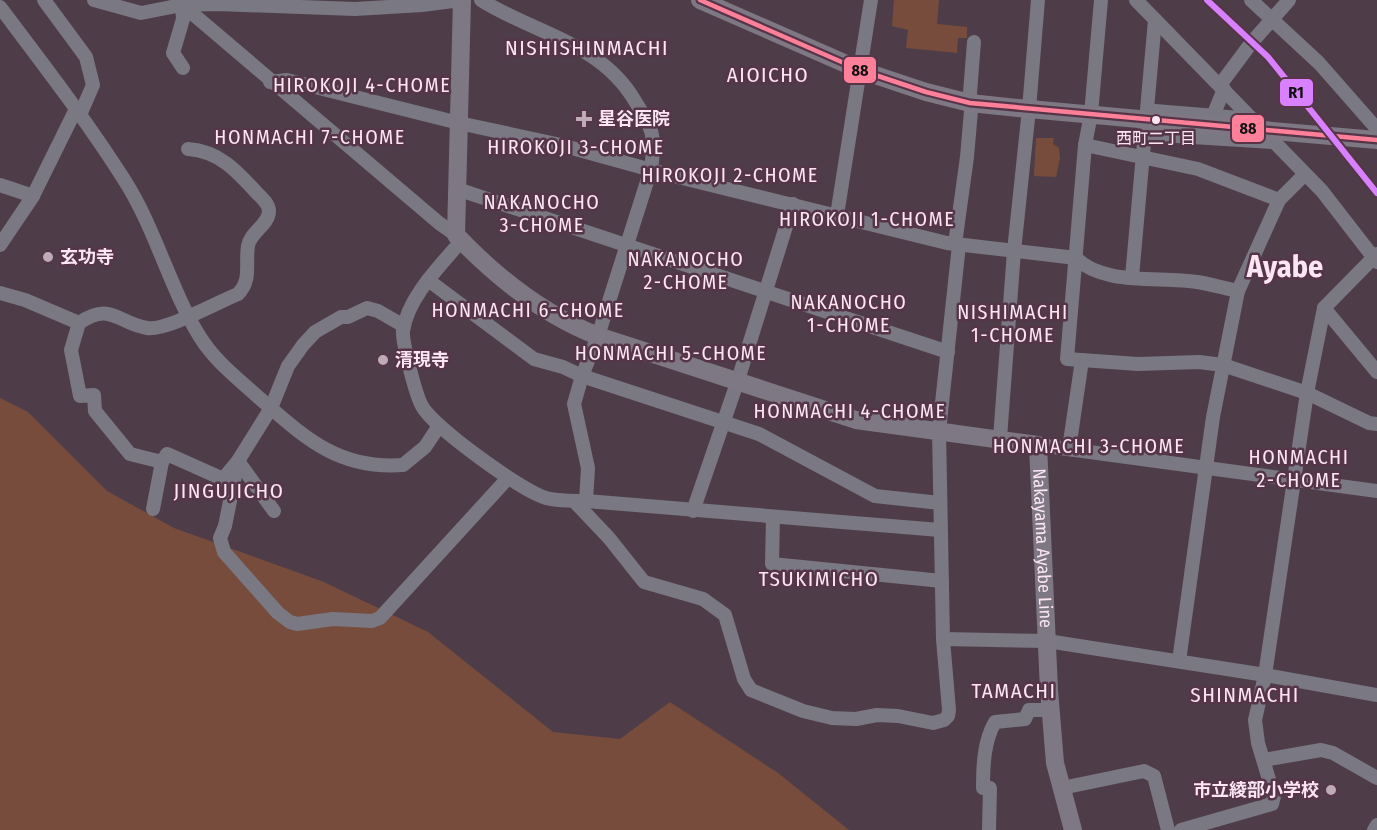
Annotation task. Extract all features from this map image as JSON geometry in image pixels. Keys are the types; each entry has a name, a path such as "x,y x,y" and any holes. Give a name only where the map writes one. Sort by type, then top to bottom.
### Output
{"main road":[{"path":"459,238 457,189 462,0"},
{"path":"710,2 860,70 926,92 970,103 1146,120 1215,121 1377,140"},
{"name":"Nakayama Ayabe Line","path":"459,238 521,293 573,326 598,336 856,420 1038,445 1050,710 1055,763 1073,830"}],"street":[{"path":"1,243 33,196 93,85 86,57 44,0"},
{"path":"94,0 141,13 179,2 422,5 462,0"},
{"path":"481,0 569,41 605,65 626,85 651,127 654,144 651,169 574,404 588,468 580,501"},
{"path":"837,215 871,0"},
{"path":"1000,438 1014,250 1038,0"},
{"path":"1101,0 1091,114 1085,145 1067,359 1138,364 1199,362 1223,365 1308,393 1369,423 1377,424"},
{"path":"1136,0 1322,191 1376,258 1324,308 1294,479 1265,675 1255,720 1258,743 1274,796 1272,804 1200,827 1181,830"},
{"path":"1251,0 1319,63 1377,129"},
{"path":"1252,119 1215,121 1222,87 1238,60 1289,0"},
{"path":"179,2 183,19 173,53 183,68"},
{"path":"179,2 270,82 459,238 407,313 403,335 407,358 422,406 439,426 508,478 545,498 940,530"},
{"path":"0,7 78,112 126,183 189,315 218,362 315,445 336,455 365,464 404,465 425,447 439,426"},
{"path":"1132,277 1155,20"},
{"path":"580,501 644,582 703,599 724,615 744,679 751,690 803,711 832,718 898,716 933,723 944,720 948,716 943,639 939,431 967,157 974,42"},
{"path":"270,82 287,80 459,123 561,145 957,245 1076,258 1083,266 1109,276 1196,282 1238,291"},
{"path":"1146,120 1274,142"},
{"path":"1085,145 1198,169 1278,200"},
{"path":"162,462 130,454 95,411 94,395 80,396 71,350 79,323 91,315 102,312 148,328 163,326 238,294 244,288 248,273 250,238 266,219 269,212 267,204 236,169 219,157 188,149"},
{"path":"1179,661 1223,365 1238,291 1278,200 1305,174"},
{"path":"0,185 33,196"},
{"path":"457,189 948,352"},
{"path":"693,511 738,380 793,204"},
{"path":"428,280 534,358 759,434 875,496 940,503"},
{"path":"0,292 79,323"},
{"path":"153,509 162,462 167,454 223,479 238,461 271,408 288,366 315,332 341,317 348,317 367,308 378,311 404,326"},
{"path":"1324,308 1377,372"},
{"path":"1069,449 1082,360"},
{"path":"1038,445 1377,491"},
{"path":"238,461 225,526 220,538 224,552 284,619 297,624 333,619 372,621 380,618 508,478"},
{"path":"238,461 274,512"},
{"path":"773,517 772,564 942,581"},
{"path":"943,639 1047,641 1377,695"},
{"path":"989,830 990,788 983,788 983,762 989,732 995,722 1025,719 1029,710 1050,710"},
{"path":"1264,760 1321,750 1333,753 1377,778"},
{"path":"1062,788 1144,771 1154,776 1168,830"},
{"path":"1374,830 1377,825"}],"shaded area":[{"path":"894,0 939,0 937,24 967,27 967,38 958,38 957,53 906,48 908,30 892,26"},
{"path":"1036,138 1054,138 1053,144 1059,148 1060,158 1056,177 1034,176"},
{"path":"0,398 28,412 107,491 174,528 324,582 428,632 553,732 620,739 670,702 778,773 849,830 0,830"}],"transit line":[{"name":"88","path":"700,0 860,70 926,92 970,103 1377,140"},
{"name":"R1","path":"1207,0 1268,57 1377,193"}],"place":[{"name":"星谷医院","path":"584,119"},
{"name":"西町二丁目","path":"1156,120"},
{"name":"玄功寺","path":"48,257"},
{"name":"清現寺","path":"383,360"},
{"name":"市立綾部小学校","path":"1331,790"}],"district":[{"name":"NISHISHINMACHI","path":"587,48"},
{"name":"AIOICHO","path":"768,75"},
{"name":"HIROKOJI 4-CHOME","path":"362,85"},
{"name":"HONMACHI 7-CHOME","path":"310,137"},
{"name":"HIROKOJI 3-CHOME","path":"576,147"},
{"name":"HIROKOJI 2-CHOME","path":"730,175"},
{"name":"NAKANOCHO 3-CHOME","path":"542,214"},
{"name":"HIROKOJI 1-CHOME","path":"867,219"},
{"name":"Ayabe","path":"1285,267"},
{"name":"NAKANOCHO 2-CHOME","path":"686,270"},
{"name":"HONMACHI 6-CHOME","path":"528,310"},
{"name":"NAKANOCHO 1-CHOME","path":"849,314"},
{"name":"NISHIMACHI 1-CHOME","path":"1013,324"},
{"name":"HONMACHI 5-CHOME","path":"671,353"},
{"name":"HONMACHI 4-CHOME","path":"850,411"},
{"name":"HONMACHI 3-CHOME","path":"1089,446"},
{"name":"HONMACHI 2-CHOME","path":"1299,468"},
{"name":"JINGUJICHO","path":"229,491"},
{"name":"TSUKIMICHO","path":"819,579"},
{"name":"TAMACHI","path":"1014,691"},
{"name":"SHINMACHI","path":"1245,695"}]}
